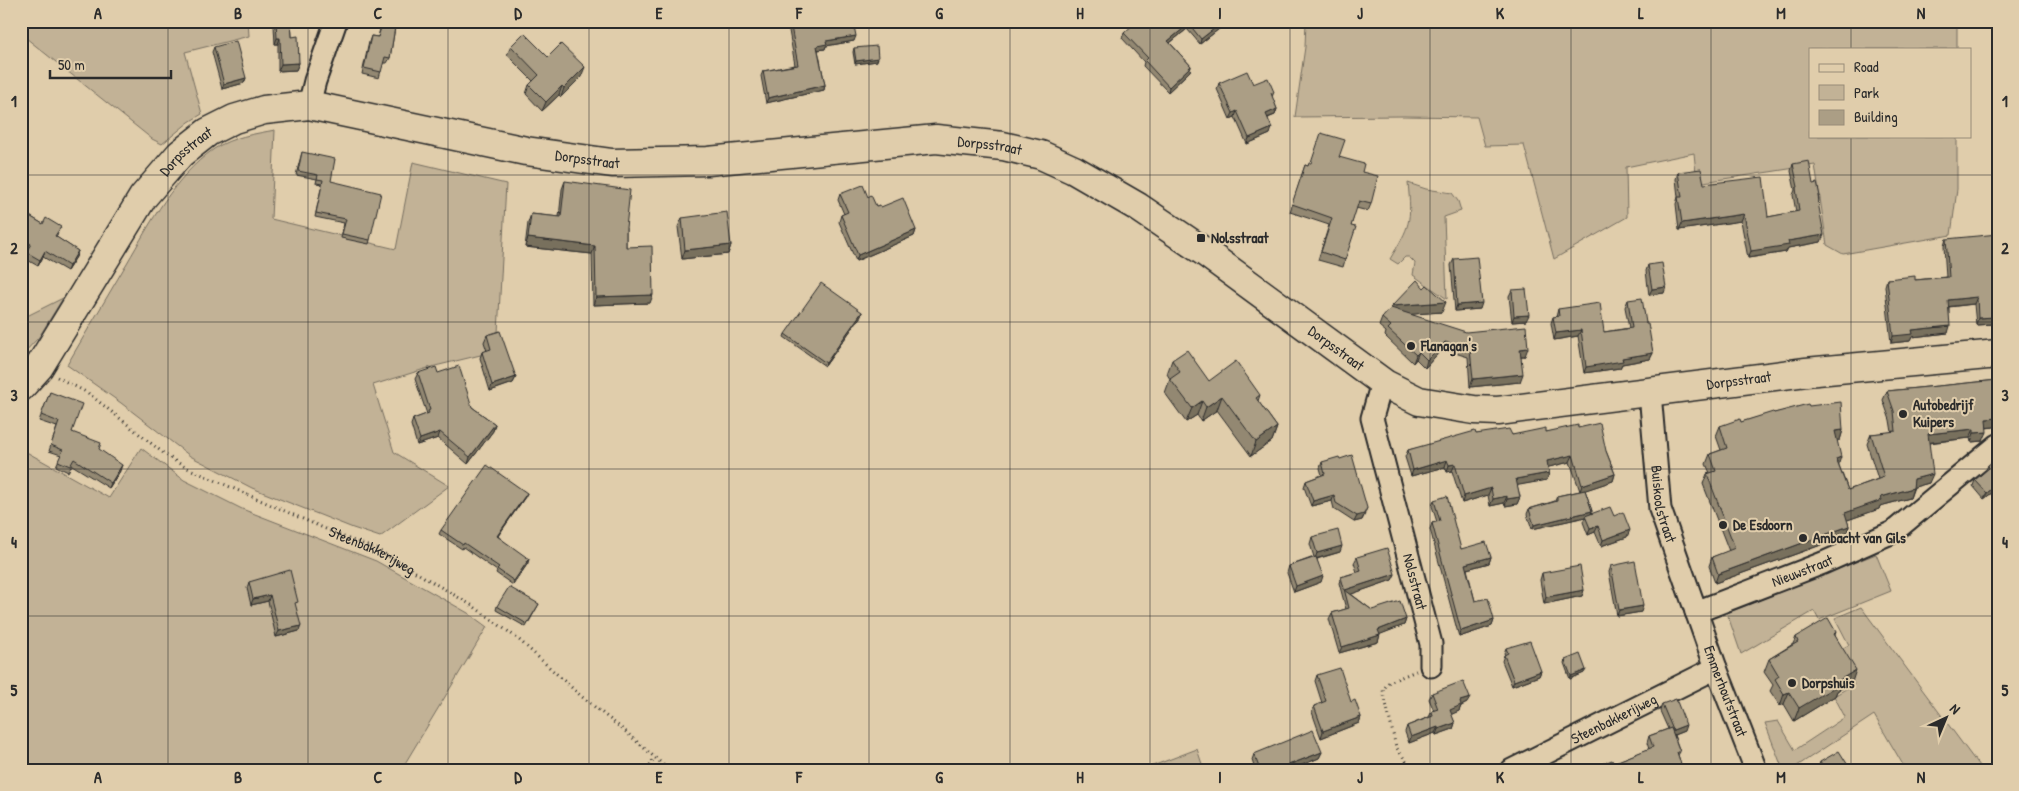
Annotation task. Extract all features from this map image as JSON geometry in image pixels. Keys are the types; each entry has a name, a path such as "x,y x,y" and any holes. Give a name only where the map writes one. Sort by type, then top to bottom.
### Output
{"main road":[{"name":"Dorpsstraat","path":"21,387 45,370 142,197 180,154 208,132 234,119 264,110 309,105 526,151 612,163 708,161 936,139 1003,146 1041,155 1074,170 1145,212 1214,259 1385,384 1419,401 1474,410 1498,411 1806,372 1998,354"}],"street":[{"path":"309,105 315,81 336,21"},
{"name":"Nolsstraat","path":"1385,384 1379,393 1372,418 1432,644 1431,666"},
{"name":"Buiskoolstraat","path":"1650,393 1660,509 1696,612"},
{"name":"Nieuwstraat","path":"1696,612 1823,563 1893,532 1998,445"},
{"name":"Emmerhoutstraat","path":"1696,612 1756,770"},
{"name":"Steenbakkerijweg","path":"1512,770 1716,668"}],"path":[{"name":"Steenbakkerijweg","path":"45,370 88,393 167,456 185,467 346,538 378,550 473,606 517,638 580,696 626,732 669,770"},
{"path":"1412,770 1396,747 1383,690 1389,682 1431,666"},
{"path":"647,770 654,758"}],"green space":[{"path":"21,21 248,21 249,36 185,52 202,114 162,144 152,139 21,34"},
{"path":"1306,21 1957,21 1957,48 1809,48 1809,138 1957,138 1957,189 1951,235 1843,254 1827,245 1815,165 1697,183 1694,153 1626,167 1627,217 1554,259 1524,145 1485,146 1477,117 1295,117 1305,47"},
{"path":"275,130 271,219 396,249 413,162 506,184 497,351 431,367 373,385 394,452 449,486 380,537 252,488 190,456 121,403 67,365 164,201 187,173 200,160 221,145 243,136"},
{"path":"1408,183 1426,189 1452,193 1458,201 1461,211 1444,217 1447,299 1413,275 1415,263 1409,257 1405,257 1398,264 1390,259 1406,231 1408,223 1410,207"},
{"path":"63,298 39,337 21,356 21,319"},
{"path":"141,448 184,480 242,509 376,561 468,613 487,627 401,770 21,770 21,449 109,498"},
{"path":"1876,554 1891,591 1819,620 1814,611 1741,654 1727,613"},
{"path":"1861,607 1982,770 1906,770 1874,715 1791,770 1783,770 1765,723 1778,721 1795,750 1845,717 1834,696 1854,684 1837,651 1849,645 1835,618"},
{"path":"1197,749 1204,770 1142,770"}],"building":[{"path":"276,21 291,21 292,37 298,36 299,63 281,64 280,38 277,38"},
{"path":"383,21 396,21 390,58 385,57 381,72 364,68 371,36 378,37"},
{"path":"790,21 853,21 856,36 826,41 827,44 817,46 825,85 768,98 763,71 798,65"},
{"path":"1137,21 1147,21 1153,27 1160,21 1224,21 1201,39 1189,24 1168,41 1191,66 1169,87 1145,61 1148,58 1124,33"},
{"path":"524,33 548,57 561,44 585,67 564,88 562,86 546,102 529,85 539,75 511,46"},
{"path":"236,41 246,78 224,84 214,47"},
{"path":"877,46 878,58 856,61 854,48"},
{"path":"1247,71 1253,84 1268,78 1274,92 1271,93 1277,109 1266,114 1272,128 1249,138 1237,111 1233,113 1219,83"},
{"path":"1321,133 1345,140 1339,157 1364,164 1362,172 1378,176 1371,204 1359,201 1351,226 1356,227 1345,260 1321,252 1332,218 1292,204 1305,165 1308,166 1311,163"},
{"path":"302,152 335,159 331,181 381,193 370,240 342,234 346,219 316,213 323,180 317,179 318,175 298,171"},
{"path":"1809,161 1813,184 1817,183 1820,196 1818,196 1818,202 1824,235 1788,241 1789,245 1751,251 1744,214 1682,223 1678,197 1682,197 1678,172 1701,169 1704,184 1763,177 1768,217 1799,211 1796,188 1798,187 1793,164"},
{"path":"565,181 630,190 626,247 652,246 653,295 596,297 595,246 528,238 531,214 561,217"},
{"path":"863,185 868,197 871,195 876,206 880,205 881,207 903,198 916,230 858,255 841,215 848,212 840,194"},
{"path":"21,211 43,224 46,218 61,227 55,236 78,251 69,266 45,251 40,260 26,252 31,244 21,238"},
{"path":"727,212 731,245 685,250 682,218"},
{"path":"1998,234 1998,295 1993,295 1995,317 1978,318 1977,297 1948,300 1950,326 1912,330 1913,334 1893,336 1887,279 1915,276 1915,280 1949,277 1946,239"},
{"path":"1477,257 1482,303 1457,305 1454,259"},
{"path":"1662,263 1666,287 1652,289 1648,265"},
{"path":"1417,280 1424,288 1427,285 1446,302 1392,306"},
{"path":"821,283 862,312 826,363 785,334"},
{"path":"1526,289 1529,315 1514,316 1512,290"},
{"path":"1642,298 1653,353 1622,358 1623,361 1586,367 1581,330 1556,333 1553,317 1559,316 1558,309 1600,303 1604,332 1632,328 1628,300"},
{"path":"1391,308 1466,332 1526,326 1528,348 1520,349 1523,374 1473,379 1470,349 1445,342 1427,360 1419,352 1416,355 1388,329 1391,326 1382,318"},
{"path":"500,331 516,377 492,385 482,352 491,349 487,335"},
{"path":"1187,350 1209,381 1236,361 1260,395 1256,398 1277,427 1256,442 1222,396 1206,407 1202,401 1192,408 1170,379 1180,372 1172,360"},
{"path":"459,366 472,407 495,424 470,457 440,432 420,439 413,419 429,413 428,411 430,410 418,373 436,367 438,373"},
{"path":"1998,380 1998,418 1986,419 1987,432 1974,433 1974,429 1928,434 1933,474 1914,479 1913,488 1881,497 1882,500 1845,513 1849,526 1718,574 1712,557 1735,548 1707,474 1716,471 1710,454 1727,448 1720,426 1740,419 1741,422 1808,404 1809,406 1841,402 1843,430 1835,431 1841,457 1836,459 1848,490 1884,477 1871,434 1896,431 1894,411 1887,391"},
{"path":"50,392 82,404 72,432 101,443 99,449 122,465 111,483 74,459 70,466 58,461 63,450 51,445 59,422 41,415"},
{"path":"1600,423 1606,451 1615,474 1582,485 1573,455 1547,461 1549,473 1516,479 1520,497 1507,499 1507,496 1493,499 1491,488 1464,496 1455,464 1449,465 1447,460 1413,470 1408,450 1475,431 1476,434 1509,429 1512,435 1546,428 1546,432 1578,425 1578,428"},
{"path":"1352,455 1367,508 1364,514 1357,516 1336,503 1334,495 1313,501 1306,481 1325,474 1322,462"},
{"path":"1998,461 1998,492 1995,486 1987,493 1975,480 1989,468 1988,465"},
{"path":"487,465 527,493 497,536 529,559 514,581 497,569 499,567 441,530"},
{"path":"1585,490 1592,511 1534,525 1529,509 1557,501 1557,496"},
{"path":"1447,496 1461,549 1486,542 1491,557 1465,564 1475,601 1488,598 1494,620 1461,631 1432,523 1440,521 1434,500"},
{"path":"1610,507 1614,516 1623,512 1630,530 1603,540 1598,526 1590,528 1585,516"},
{"path":"1338,530 1342,546 1317,553 1312,537"},
{"path":"1387,548 1395,574 1345,590 1372,610 1400,601 1406,619 1378,630 1380,635 1342,647 1332,613 1349,608 1341,577 1361,571 1357,557"},
{"path":"1316,557 1323,576 1296,586 1289,566"},
{"path":"1635,561 1643,606 1619,610 1611,566"},
{"path":"1580,566 1584,590 1546,597 1542,573"},
{"path":"290,570 298,602 295,603 301,626 279,631 270,595 253,599 249,582"},
{"path":"509,587 539,604 527,624 497,606"},
{"path":"1828,618 1836,632 1834,634 1856,670 1838,681 1840,684 1799,708 1789,692 1784,694 1775,679 1779,676 1769,659 1798,642 1796,637"},
{"path":"1530,641 1541,671 1514,681 1504,655 1508,653 1506,648"},
{"path":"1580,654 1586,670 1571,676 1565,660"},
{"path":"1340,668 1351,702 1355,700 1361,717 1323,731 1314,706 1326,701 1317,675"},
{"path":"1463,681 1470,698 1460,701 1461,705 1450,710 1455,723 1411,737 1407,726 1433,716 1432,711 1438,709 1432,693"},
{"path":"1676,699 1686,725 1673,730 1662,704"},
{"path":"1671,728 1680,752 1677,752 1683,770 1658,770 1658,768 1654,770 1589,769 1612,760 1613,763 1653,747 1649,736"},
{"path":"1313,730 1322,752 1283,767 1284,770 1260,770 1254,754"},
{"path":"1839,751 1851,770 1819,770 1823,767 1820,762"}],"place":[{"name":"Nolsstraat","path":"1201,238"},
{"name":"Flanagan's","path":"1411,346"},
{"name":"Autobedrijf Kuipers","path":"1903,414"},
{"name":"De Esdoorn","path":"1723,525"},
{"name":"Ambacht van Gils","path":"1803,538"},
{"name":"Dorpshuis","path":"1792,683"}]}
